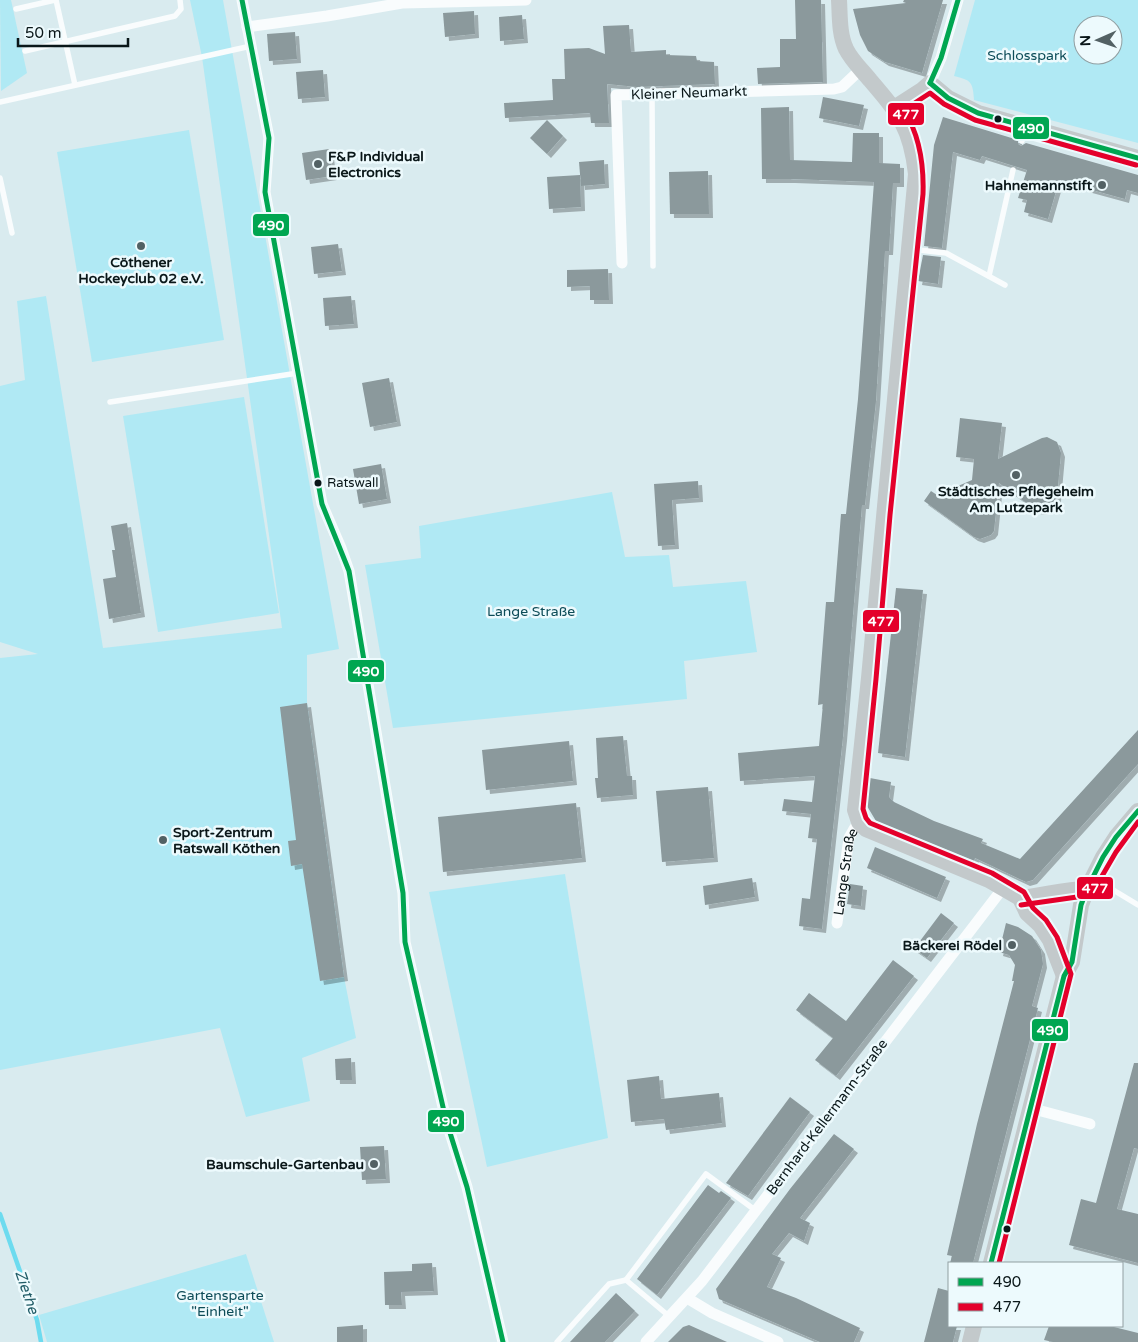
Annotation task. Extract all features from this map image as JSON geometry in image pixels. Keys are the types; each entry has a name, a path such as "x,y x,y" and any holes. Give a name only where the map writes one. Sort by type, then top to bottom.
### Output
{"main road":[{"name":"Lange Straße","path":"839,0 843,41 849,54 896,112 908,131 912,143 916,174 855,810 859,822 866,830 989,880 1020,898 1026,913 1040,925 1050,940 1064,976"},
{"path":"896,112 930,83 948,98 963,107 1024,134 1138,158"},
{"path":"991,1262 1064,976 1072,962 1081,905 1090,883 1116,837 1138,810"},
{"path":"1020,898 1041,897 1090,883"},
{"path":"970,1342 974,1327"}],"street":[{"path":"242,0 269,138 265,192 322,504 349,571 403,893 405,942 446,1120 467,1187 503,1342"},
{"path":"248,27 402,3 526,0"},
{"path":"930,83 941,58 958,0"},
{"name":"Kleiner Neumarkt","path":"622,262 616,95 834,89 842,87 861,69"},
{"name":"Lange Straße","path":"837,923 850,838 859,822"},
{"name":"Bernhard-Kellermann-Straße","path":"646,1342 687,1298 1003,888"},
{"path":"1030,1108 1090,1124"},
{"path":"687,1298 712,1313 778,1342"}],"lane":[{"path":"16,9 56,0 75,85"},
{"path":"25,51 175,16 181,9 180,0"},
{"path":"0,102 251,46"},
{"path":"652,94 653,266"},
{"path":"989,276 1013,170"},
{"path":"0,178 12,233"},
{"path":"910,249 946,253 1005,285"},
{"path":"110,402 299,372"},
{"path":"1090,883 1138,905"},
{"path":"556,1342 609,1284 626,1280 706,1174 755,1210"},
{"path":"626,1280 670,1317"}],"green space":[{"path":"0,0 11,0 27,73 1,91"},
{"name":"Sport-Zentrum Ratswall Köthen","path":"190,0 223,0 339,649 307,655 307,703 344,977 356,1038 302,1058 310,1101 246,1117 220,1028 0,1070 0,658 38,654 0,642 0,386 25,380 17,301 46,296 103,648 282,628 202,57"},
{"name":"Schlosspark","path":"975,0 1138,0 1138,143 974,100 972,86 964,79 954,76"},
{"name":"Cöthener Hockeyclub 02 e.V.","path":"189,130 224,340 92,362 57,152"},
{"path":"244,397 279,613 158,632 123,416"},
{"name":"Lange Straße","path":"612,492 625,557 669,555 673,587 746,581 757,652 684,661 687,699 393,728 365,565 421,558 419,526"},
{"path":"565,874 608,1138 487,1167 429,892"},
{"name":"Gartensparte \"Einheit\"","path":"246,1254 274,1342 47,1342 39,1315"}],"building":[{"path":"795,0 821,0 823,82 758,84 757,68 780,67 780,39 796,39"},
{"path":"904,0 943,0 922,73 885,62 868,51 860,35 853,9 906,3 903,2"},
{"path":"474,11 475,34 445,37 443,13"},
{"path":"522,15 524,39 500,41 499,17"},
{"path":"629,25 631,52 666,50 666,55 696,56 697,61 714,62 715,84 637,87 607,84 609,123 591,123 590,113 505,118 504,103 553,100 552,79 565,79 564,49 589,48 605,54 603,26"},
{"path":"295,32 297,59 269,61 267,34"},
{"path":"323,70 325,97 298,99 296,72"},
{"path":"823,97 864,105 859,126 819,118"},
{"path":"789,107 790,160 852,162 853,133 879,133 879,163 900,164 900,183 893,183 889,251 885,251 876,401 865,505 862,505 843,737 822,929 799,926 802,898 810,899 817,839 808,838 811,814 782,811 784,799 812,802 815,776 740,781 738,753 819,746 823,704 818,705 826,602 834,602 841,514 846,514 858,399 874,182 762,179 761,108"},
{"path":"943,117 1018,140 1018,144 1021,146 1026,143 1138,175 1138,193 1127,190 1125,199 1059,181 1048,219 1024,212 1027,200 1018,198 1027,170 982,156 980,160 953,152 942,248 924,246 934,145"},
{"path":"547,120 563,136 547,154 530,138"},
{"path":"329,149 333,176 306,180 302,153"},
{"path":"604,160 605,184 581,186 579,162"},
{"path":"708,171 709,214 670,214 669,172"},
{"path":"580,175 581,207 549,209 547,177"},
{"path":"338,244 342,271 314,274 311,247"},
{"path":"923,255 941,257 938,284 918,281"},
{"path":"608,269 609,300 590,300 590,286 567,287 567,270"},
{"path":"351,296 354,324 325,326 323,298"},
{"path":"389,378 397,422 370,427 362,383"},
{"name":"Städtisches Pflegeheim Am Lutzepark","path":"960,418 1002,423 998,459 1042,438 1047,437 1057,442 1061,453 1057,497 1052,507 1042,511 1036,510 999,483 994,531 991,535 980,539 974,537 924,501 931,491 937,495 972,480 974,459 956,457"},
{"path":"381,464 387,499 359,504 353,469"},
{"path":"698,481 699,498 672,500 675,545 658,546 654,484"},
{"path":"127,523 141,613 109,619 103,579 116,577 112,550 115,550 111,526"},
{"path":"896,588 923,590 905,757 878,753"},
{"path":"307,703 344,977 320,981 302,864 291,866 288,841 296,840 280,707"},
{"path":"1138,730 1138,764 1033,880 1026,882 975,858 974,861 876,821 867,806 870,778 891,782 889,797 894,802 934,821 983,839 981,843 1020,859"},
{"path":"623,736 627,776 632,776 633,795 597,798 595,778 598,778 596,738"},
{"path":"569,741 573,781 486,790 482,750"},
{"path":"708,787 714,858 662,862 656,791"},
{"path":"576,803 582,858 443,872 438,817"},
{"path":"875,847 946,877 937,898 867,868"},
{"path":"752,878 755,897 705,905 703,886"},
{"path":"850,884 863,886 861,906 847,904"},
{"path":"941,913 954,923 927,958 914,949"},
{"path":"1006,923 1018,927 1032,936 1041,950 1043,964 1032,1006 1038,1008 973,1262 950,1262 952,1256 947,1255 977,1124 1014,981 1012,981 1015,965 1009,955 999,952"},
{"path":"893,960 914,976 836,1076 815,1060 833,1038 796,1010 809,993 846,1021"},
{"path":"351,1058 352,1080 336,1080 335,1059"},
{"path":"1134,1063 1138,1063 1138,1149 1134,1148 1117,1209 1138,1214 1138,1263 1069,1245 1081,1199 1096,1203"},
{"path":"659,1076 661,1099 719,1093 722,1123 666,1130 664,1119 631,1122 627,1080"},
{"path":"790,1097 810,1112 748,1196 726,1183"},
{"path":"834,1134 854,1149 800,1218 810,1223 804,1241 789,1233 772,1254 781,1258 767,1287 796,1298 860,1328 854,1342 820,1342 719,1299 716,1289 790,1189"},
{"path":"384,1146 386,1179 362,1180 360,1147"},
{"path":"708,1185 719,1193 721,1191 731,1198 657,1295 637,1279"},
{"path":"432,1263 434,1291 401,1292 402,1305 385,1305 384,1272 412,1271 412,1264"},
{"path":"938,1288 948,1291 948,1327 957,1327 953,1342 924,1342"},
{"path":"616,1293 635,1311 605,1342 570,1342"},
{"path":"363,1325 363,1342 337,1342 337,1327"},
{"path":"689,1325 727,1342 668,1342 683,1327"},
{"path":"1049,1327 1114,1327 1138,1333 1138,1342 1053,1342 1044,1340"}],"waterway":[{"name":"Ziethe","path":"0,1214 37,1320 41,1342"}],"transit line":[{"name":"490","path":"242,0 269,138 265,192 322,504 349,571 403,893 405,942 446,1120 467,1187 503,1342"},
{"name":"490","path":"930,83 941,58 958,0"},
{"name":"490","path":"930,83 948,98 978,113 1138,158"},
{"name":"477","path":"999,1262 1071,974 1057,937 1046,920 1033,908 1024,892 992,873 870,823 863,809 890,515 923,194 923,172 920,151 914,130 904,110 930,93 944,104 975,120 1136,165"},
{"name":"490","path":"991,1262 1064,976 1072,962 1081,905 1103,857 1116,837 1138,811"},
{"name":"477","path":"1021,905 1091,895 1116,852 1138,822"}],"place":[{"name":"F&P Individual Electronics","path":"318,164"},
{"name":"Hahnemannstift","path":"1102,185"},
{"name":"Cöthener Hockeyclub 02 e.V.","path":"141,246"},
{"name":"Städtisches Pflegeheim Am Lutzepark","path":"1016,475"},
{"name":"Ratswall","path":"318,483"},
{"name":"Sport-Zentrum Ratswall Köthen","path":"163,840"},
{"name":"Bäckerei Rödel","path":"1012,945"},
{"name":"Baumschule-Gartenbau","path":"374,1164"}]}
